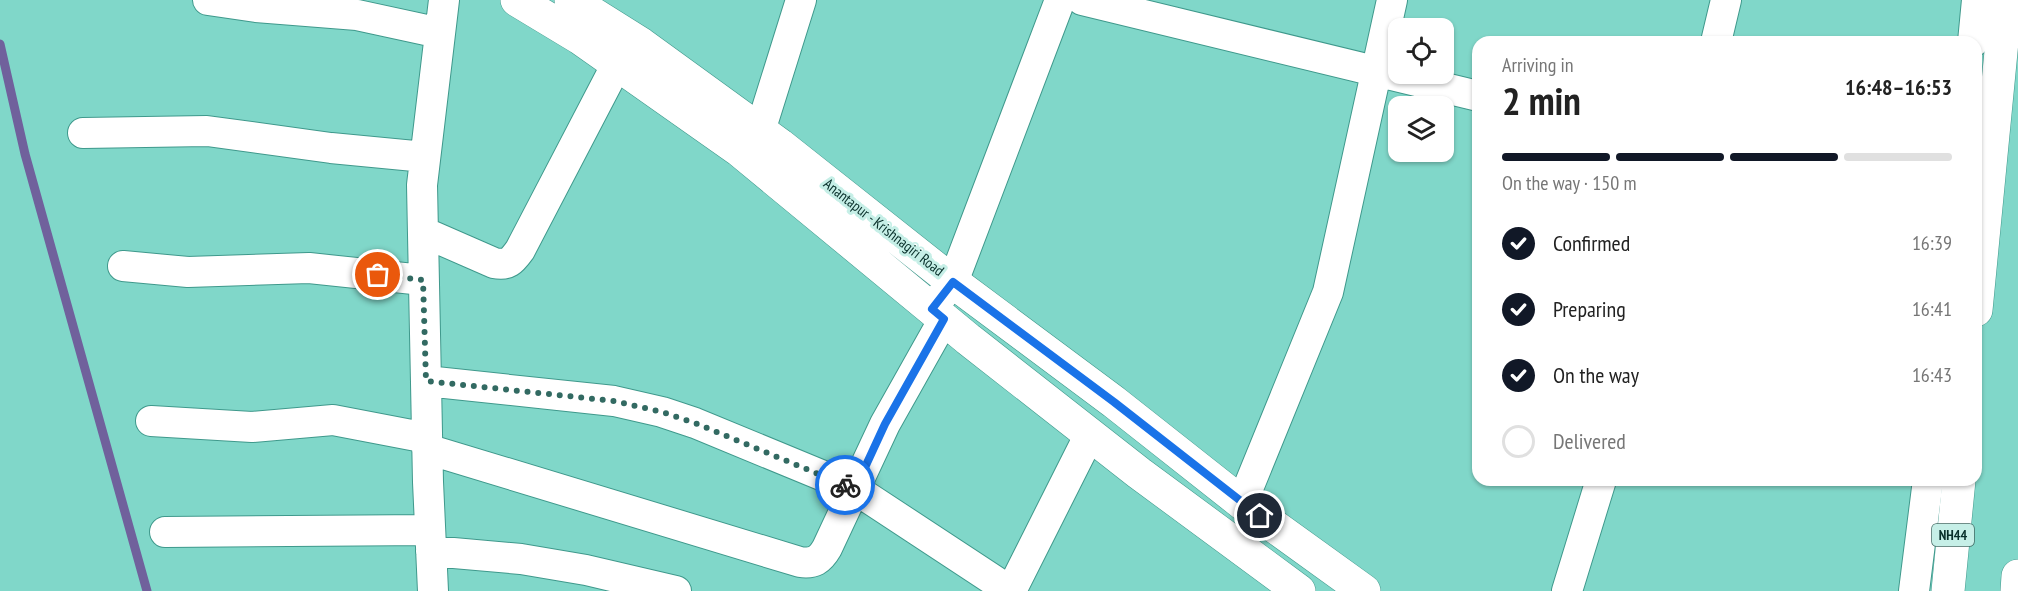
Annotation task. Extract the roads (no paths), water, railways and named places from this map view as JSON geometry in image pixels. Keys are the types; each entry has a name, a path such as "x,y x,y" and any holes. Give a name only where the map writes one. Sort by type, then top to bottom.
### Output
{"highway":[{"name":"Anantapur - Krishnagiri Road","path":"517,0 580,38 739,150 938,314 1090,434 1299,591"},
{"name":"Anantapur - Krishnagiri Road","path":"571,0 641,44 760,131 1242,503 1364,591"},
{"path":"1982,248 2006,0"},
{"name":"NH44","path":"1948,591 1958,486"},
{"path":"2017,591 2018,576"}],"street":[{"path":"208,0 256,7 357,15 440,33"},
{"path":"433,591 427,444 422,185 444,0"},
{"path":"760,131 801,0"},
{"path":"151,421 252,427 333,420 427,444 807,563 817,561 822,556 855,489 953,282 1060,0"},
{"path":"1082,0 1472,95"},
{"path":"1242,503 1328,292 1392,0"},
{"path":"1717,36 1726,0"},
{"path":"1974,36 1977,0"},
{"path":"423,232 494,263 501,265 509,263 520,250 617,64"},
{"path":"83,133 207,131 331,148 425,157"},
{"path":"123,266 188,272 309,268 423,280"},
{"path":"426,381 614,401 662,412 695,423 855,489 1010,591 1090,434"},
{"path":"1567,591 1600,486"},
{"path":"1914,591 1927,486"},
{"path":"165,532 431,541 503,556 586,580 676,591"}],"waterway":[{"path":"0,44 25,154 147,591"}]}
